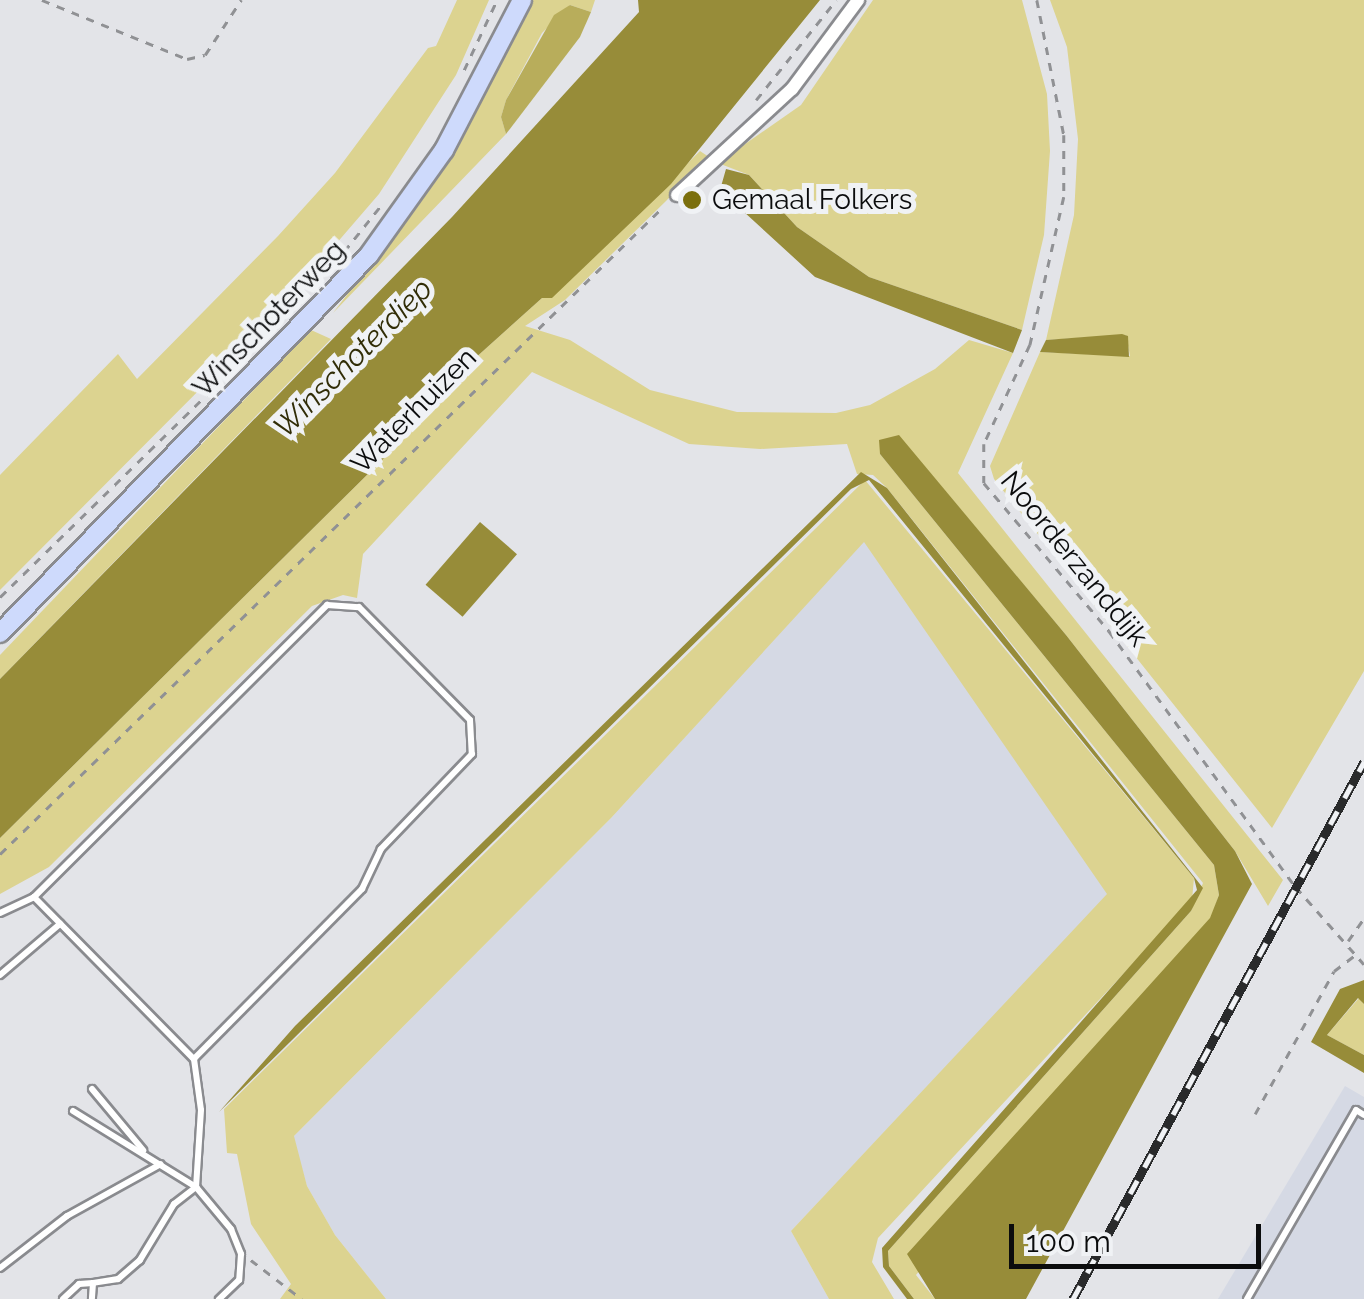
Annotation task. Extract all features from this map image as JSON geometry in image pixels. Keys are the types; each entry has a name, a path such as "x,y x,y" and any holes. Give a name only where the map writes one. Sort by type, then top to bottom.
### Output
{"main road":[{"name":"Winschoterweg","path":"0,633 369,255 444,150 522,0"}],"street":[{"path":"677,196 792,89 858,0"}],"lane":[{"path":"0,913 34,897 326,605 359,608 470,720 472,754 382,848 362,889 194,1059"},
{"path":"34,897 194,1059 200,1110 196,1187 174,1204 140,1260 118,1279 79,1284 63,1299"},
{"path":"0,975 60,924"},
{"path":"92,1089 147,1155"},
{"path":"1247,1299 1356,1110 1364,1115"},
{"path":"73,1111 90,1127 147,1155 196,1187 231,1229 241,1254 239,1280 219,1299"},
{"path":"0,1268 67,1216 160,1164"},
{"path":"92,1299 93,1283"}],"path":[{"path":"42,0 187,59 205,55 241,0"},
{"path":"464,71 496,0"},
{"path":"752,104 836,0"},
{"name":"Noorderzanddijk","path":"1037,0 1064,135 1064,197 1030,346 984,444 984,484 1109,631 1296,886 1364,964"},
{"name":"Waterhuizen","path":"0,854 677,196"},
{"name":"Winschoterweg","path":"328,272 386,198"},
{"name":"Winschoterweg","path":"0,597 208,393"},
{"path":"1346,943 1364,918"},
{"path":"1255,1114 1334,971 1356,954"},
{"path":"241,1254 302,1299"}],"shaded area":[{"path":"457,0 489,0 456,75 379,194 279,310 0,590 0,475 118,354 137,379 278,236 335,173 428,48 436,46"},
{"path":"532,0 595,0 591,12 570,5 542,33 506,100 501,117 506,134 333,313 441,172"},
{"path":"873,0 1022,0 1047,94 1050,151 1044,235 1022,330 869,277 797,227 749,175 718,163 801,105"},
{"path":"1050,0 1364,0 1364,671 1272,828 994,479 990,466 1040,352 1130,356 1126,335 1046,340 1074,215 1078,139 1067,47"},
{"path":"570,5 591,12 580,37 506,134 501,117 506,100 554,15"},
{"path":"700,151 709,157 666,201 565,300 525,326 570,340 650,390 737,412 836,413 870,405 935,369 969,340 1013,353 958,473 1283,880 1268,906 1235,851 1066,635 899,436 880,454 1214,865 1219,895 1211,918 916,1275 935,1299 914,1299 889,1266 888,1251 1191,911 1203,883 887,488 873,475 857,474 847,444 760,449 689,444 532,372 363,554 357,598 343,595 312,606 49,867 0,894 0,838 471,372 473,360 542,298 552,297"},
{"path":"311,330 331,339 0,679 0,655"},
{"path":"865,480 1194,878 1192,900 878,1238 872,1262 894,1299 829,1299 791,1231 1107,894 864,542 612,817 294,1136 307,1186 335,1235 386,1299 280,1299 291,1284 251,1224 237,1154 227,1153 224,1109"},
{"path":"864,541 1108,894 791,1231 829,1299 386,1299 335,1235 307,1186 293,1137 612,817"},
{"path":"1359,998 1364,1004 1364,1055 1327,1035"},
{"path":"1345,1086 1364,1097 1364,1299 1218,1299"}],"water":[{"name":"Winschoterdiep","path":"638,0 820,0 671,184 552,298 542,298 473,360 471,372 0,838 0,679 452,217 639,12"},
{"path":"726,169 749,175 797,227 869,277 1022,330 1013,353 815,277 720,190"},
{"path":"1128,336 1129,357 1040,352 1046,340"},
{"path":"899,435 1066,635 1235,851 1252,884 1026,1299 935,1299 907,1254 1210,918 1219,895 1214,865 880,454 879,440"},
{"path":"861,472 887,488 1203,888 1191,911 888,1251 889,1266 914,1299 907,1299 883,1267 882,1248 1197,890 1194,878 869,480 851,489 219,1112 295,1026"},
{"path":"480,522 517,554 463,617 426,585"},
{"path":"1364,980 1364,1004 1358,998 1327,1035 1364,1055 1364,1073 1311,1042 1340,989"}],"railway":[{"path":"1073,1299 1364,762"}],"place":[{"name":"Gemaal Folkers","path":"692,200"}]}
